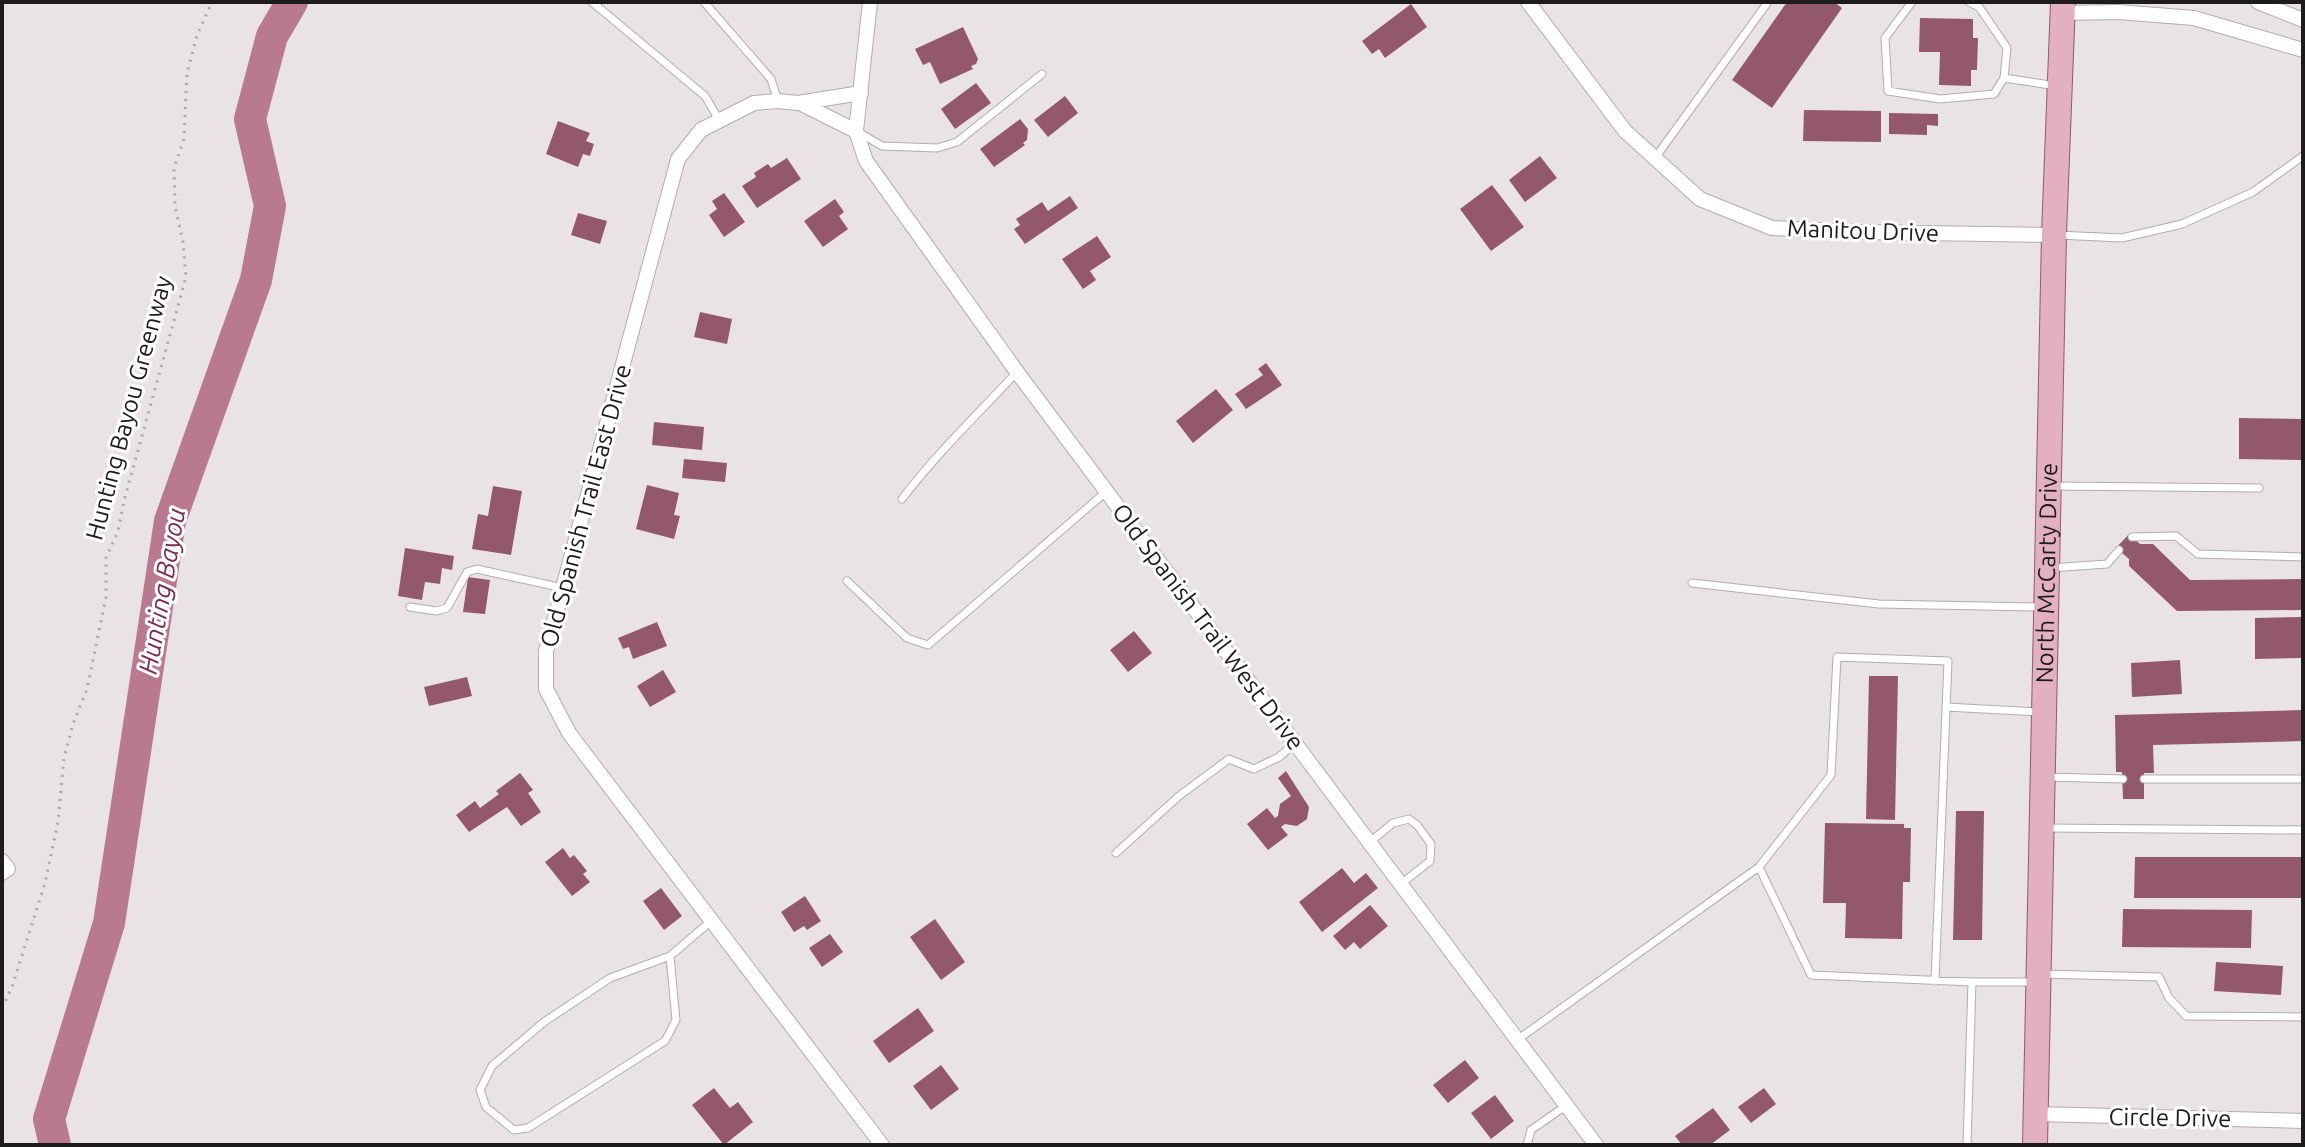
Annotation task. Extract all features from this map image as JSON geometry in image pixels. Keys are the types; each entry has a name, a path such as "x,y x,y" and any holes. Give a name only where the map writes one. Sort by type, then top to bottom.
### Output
{"main road":[{"name":"North McCarty Drive","path":"2035,1145 2054,235 2063,8"}],"street":[{"name":"Old Spanish Trail West Drive","path":"870,2 856,131 866,161 1017,372 1596,1145"},
{"name":"Manitou Drive","path":"1528,2 1625,131 1700,199 1772,228 2054,235"},
{"path":"2258,2 2303,20"},
{"path":"2063,8 2194,18 2303,50"},
{"name":"Old Spanish Trail East Drive","path":"861,93 798,103 754,103 701,130 678,159 546,651 546,689 569,733 882,1145"},
{"path":"798,103 856,131"},
{"name":"Circle Drive","path":"2036,1114 2303,1121"}],"lane":[{"path":"592,2 705,96 719,120"},
{"path":"704,2 771,79 778,101"},
{"path":"1655,158 1768,2"},
{"path":"1912,2 1885,38 1888,91 1940,99 1994,94 2004,78 2007,48 1979,7 1969,2"},
{"path":"856,131 882,146 937,148 957,142 1042,74"},
{"path":"2004,78 2059,86"},
{"path":"2054,235 2122,238 2182,224 2253,192 2303,156"},
{"path":"902,499 932,459 964,430 1017,372"},
{"path":"2049,486 2259,488"},
{"path":"847,581 907,638 928,645 1107,491"},
{"path":"2132,537 2176,536 2198,554 2303,557"},
{"path":"2047,568 2107,564 2119,550"},
{"path":"410,607 436,611 447,608 467,572 477,569 563,588"},
{"path":"1692,583 1879,604 2047,607"},
{"path":"1517,1040 1759,867 1831,775 1837,657 1948,661 1935,981"},
{"path":"1946,707 2044,712"},
{"path":"1116,853 1179,796 1229,759 1254,769 1279,757 1295,743"},
{"path":"2043,777 2123,779"},
{"path":"2144,779 2303,779"},
{"path":"1370,842 1393,823 1409,819 1417,825 1431,844 1433,854 1430,861 1401,884"},
{"path":"2042,828 2303,830"},
{"path":"1759,867 1811,975 1972,982 2159,977 2169,998 2186,1016 2303,1017"},
{"path":"670,956 676,1020 665,1041 528,1128 514,1130 486,1107 480,1090 492,1066 544,1022 610,978 670,956 711,921"},
{"path":"1967,1145 1972,982"},
{"path":"1527,1145 1531,1130 1567,1105"}],"path":[{"name":"Hunting Bayou Greenway","path":"2,1008 12,987 45,883 58,822 64,758 87,689 106,597 106,558 118,531 186,277 175,206 174,168 184,139 187,73 197,35 212,2"}],"building":[{"path":"1787,2 1834,2 1842,8 1772,108 1732,80"},
{"path":"1411,4 1427,27 1385,58 1379,49 1372,54 1362,41"},
{"path":"1920,18 1973,19 1973,38 1978,38 1977,70 1971,70 1971,86 1939,85 1940,52 1919,52"},
{"path":"963,27 978,59 976,64 971,66 973,69 940,84 930,62 923,65 915,49"},
{"path":"976,83 991,103 955,129 941,109"},
{"path":"1065,96 1078,113 1048,137 1034,120"},
{"path":"1804,110 1881,111 1881,142 1803,141"},
{"path":"1889,113 1938,114 1938,126 1927,125 1927,135 1889,134"},
{"path":"1020,119 1028,129 1025,145 994,167 980,149"},
{"path":"558,121 590,133 586,141 594,144 590,156 583,154 578,167 546,154"},
{"path":"1540,156 1557,178 1525,202 1509,180"},
{"path":"787,158 801,179 757,208 742,186 768,164 771,168"},
{"path":"1492,185 1524,227 1491,251 1460,209"},
{"path":"724,193 745,222 724,237 709,215 717,209 712,201"},
{"path":"1070,196 1078,208 1025,244 1014,229 1020,225 1016,219 1042,202 1048,211"},
{"path":"835,199 844,212 839,216 848,229 823,247 804,221"},
{"path":"578,213 607,221 600,244 571,235"},
{"path":"1097,236 1111,257 1090,271 1096,280 1083,289 1062,259"},
{"path":"700,312 732,319 727,344 694,337"},
{"path":"1266,363 1282,385 1246,409 1235,394 1263,375 1258,369"},
{"path":"1216,389 1233,410 1193,443 1176,421"},
{"path":"2239,418 2303,419 2303,460 2239,459"},
{"path":"654,422 704,427 702,450 652,445"},
{"path":"684,459 727,463 725,482 682,478"},
{"path":"647,485 679,493 674,515 680,516 674,539 636,529"},
{"path":"493,486 522,491 511,555 472,549 478,514 488,516"},
{"path":"2129,534 2140,544 2153,544 2190,580 2303,579 2303,610 2177,611 2129,566 2129,559 2116,548"},
{"path":"405,548 454,556 452,570 442,568 440,584 425,582 422,600 398,596"},
{"path":"468,577 490,580 485,614 463,612"},
{"path":"2303,617 2303,658 2255,659 2255,618"},
{"path":"657,622 667,646 633,659 629,647 623,649 618,638"},
{"path":"1134,631 1152,653 1128,672 1110,650"},
{"path":"2180,660 2182,694 2132,697 2131,663"},
{"path":"663,670 676,692 650,707 637,686"},
{"path":"1869,676 1898,676 1895,820 1866,819"},
{"path":"467,677 472,696 429,706 424,687"},
{"path":"2303,710 2303,741 2153,745 2154,773 2144,773 2144,799 2123,799 2122,772 2116,772 2115,715"},
{"path":"1286,771 1309,807 1307,819 1297,826 1285,824 1281,827 1288,835 1268,850 1247,824 1267,808 1275,818 1278,816 1280,804 1291,796 1278,778"},
{"path":"520,773 533,790 528,793 541,812 521,826 507,807 469,832 456,815 475,801 480,808"},
{"path":"1956,811 1984,811 1982,940 1953,940"},
{"path":"1825,823 1904,824 1904,828 1911,828 1910,882 1903,882 1902,939 1845,938 1846,903 1823,903"},
{"path":"563,848 570,858 574,855 587,871 583,874 590,882 572,896 545,862"},
{"path":"2135,857 2303,857 2303,898 2134,898"},
{"path":"1342,868 1354,883 1366,873 1378,888 1322,932 1299,902"},
{"path":"661,888 682,916 664,930 643,901"},
{"path":"805,896 821,921 807,930 804,926 794,932 781,912"},
{"path":"1370,905 1388,926 1360,949 1354,942 1345,950 1333,936"},
{"path":"2123,909 2252,910 2251,948 2122,947"},
{"path":"935,919 965,962 941,980 910,937"},
{"path":"830,934 843,952 822,967 809,948"},
{"path":"2216,962 2283,966 2281,995 2214,991"},
{"path":"918,1008 934,1031 889,1063 873,1041"},
{"path":"1465,1060 1479,1078 1448,1103 1433,1085"},
{"path":"941,1065 959,1089 931,1110 913,1086"},
{"path":"714,1088 730,1108 738,1102 753,1122 724,1145 692,1105"},
{"path":"1764,1088 1776,1104 1751,1123 1738,1107"},
{"path":"1495,1095 1514,1121 1491,1139 1471,1113"},
{"path":"1713,1108 1730,1130 1710,1145 1682,1145 1675,1136"}],"waterway":[{"name":"Hunting Bayou","path":"55,1145 49,1119 109,923 170,521 256,280 270,206 250,119 272,36 292,2"}]}
